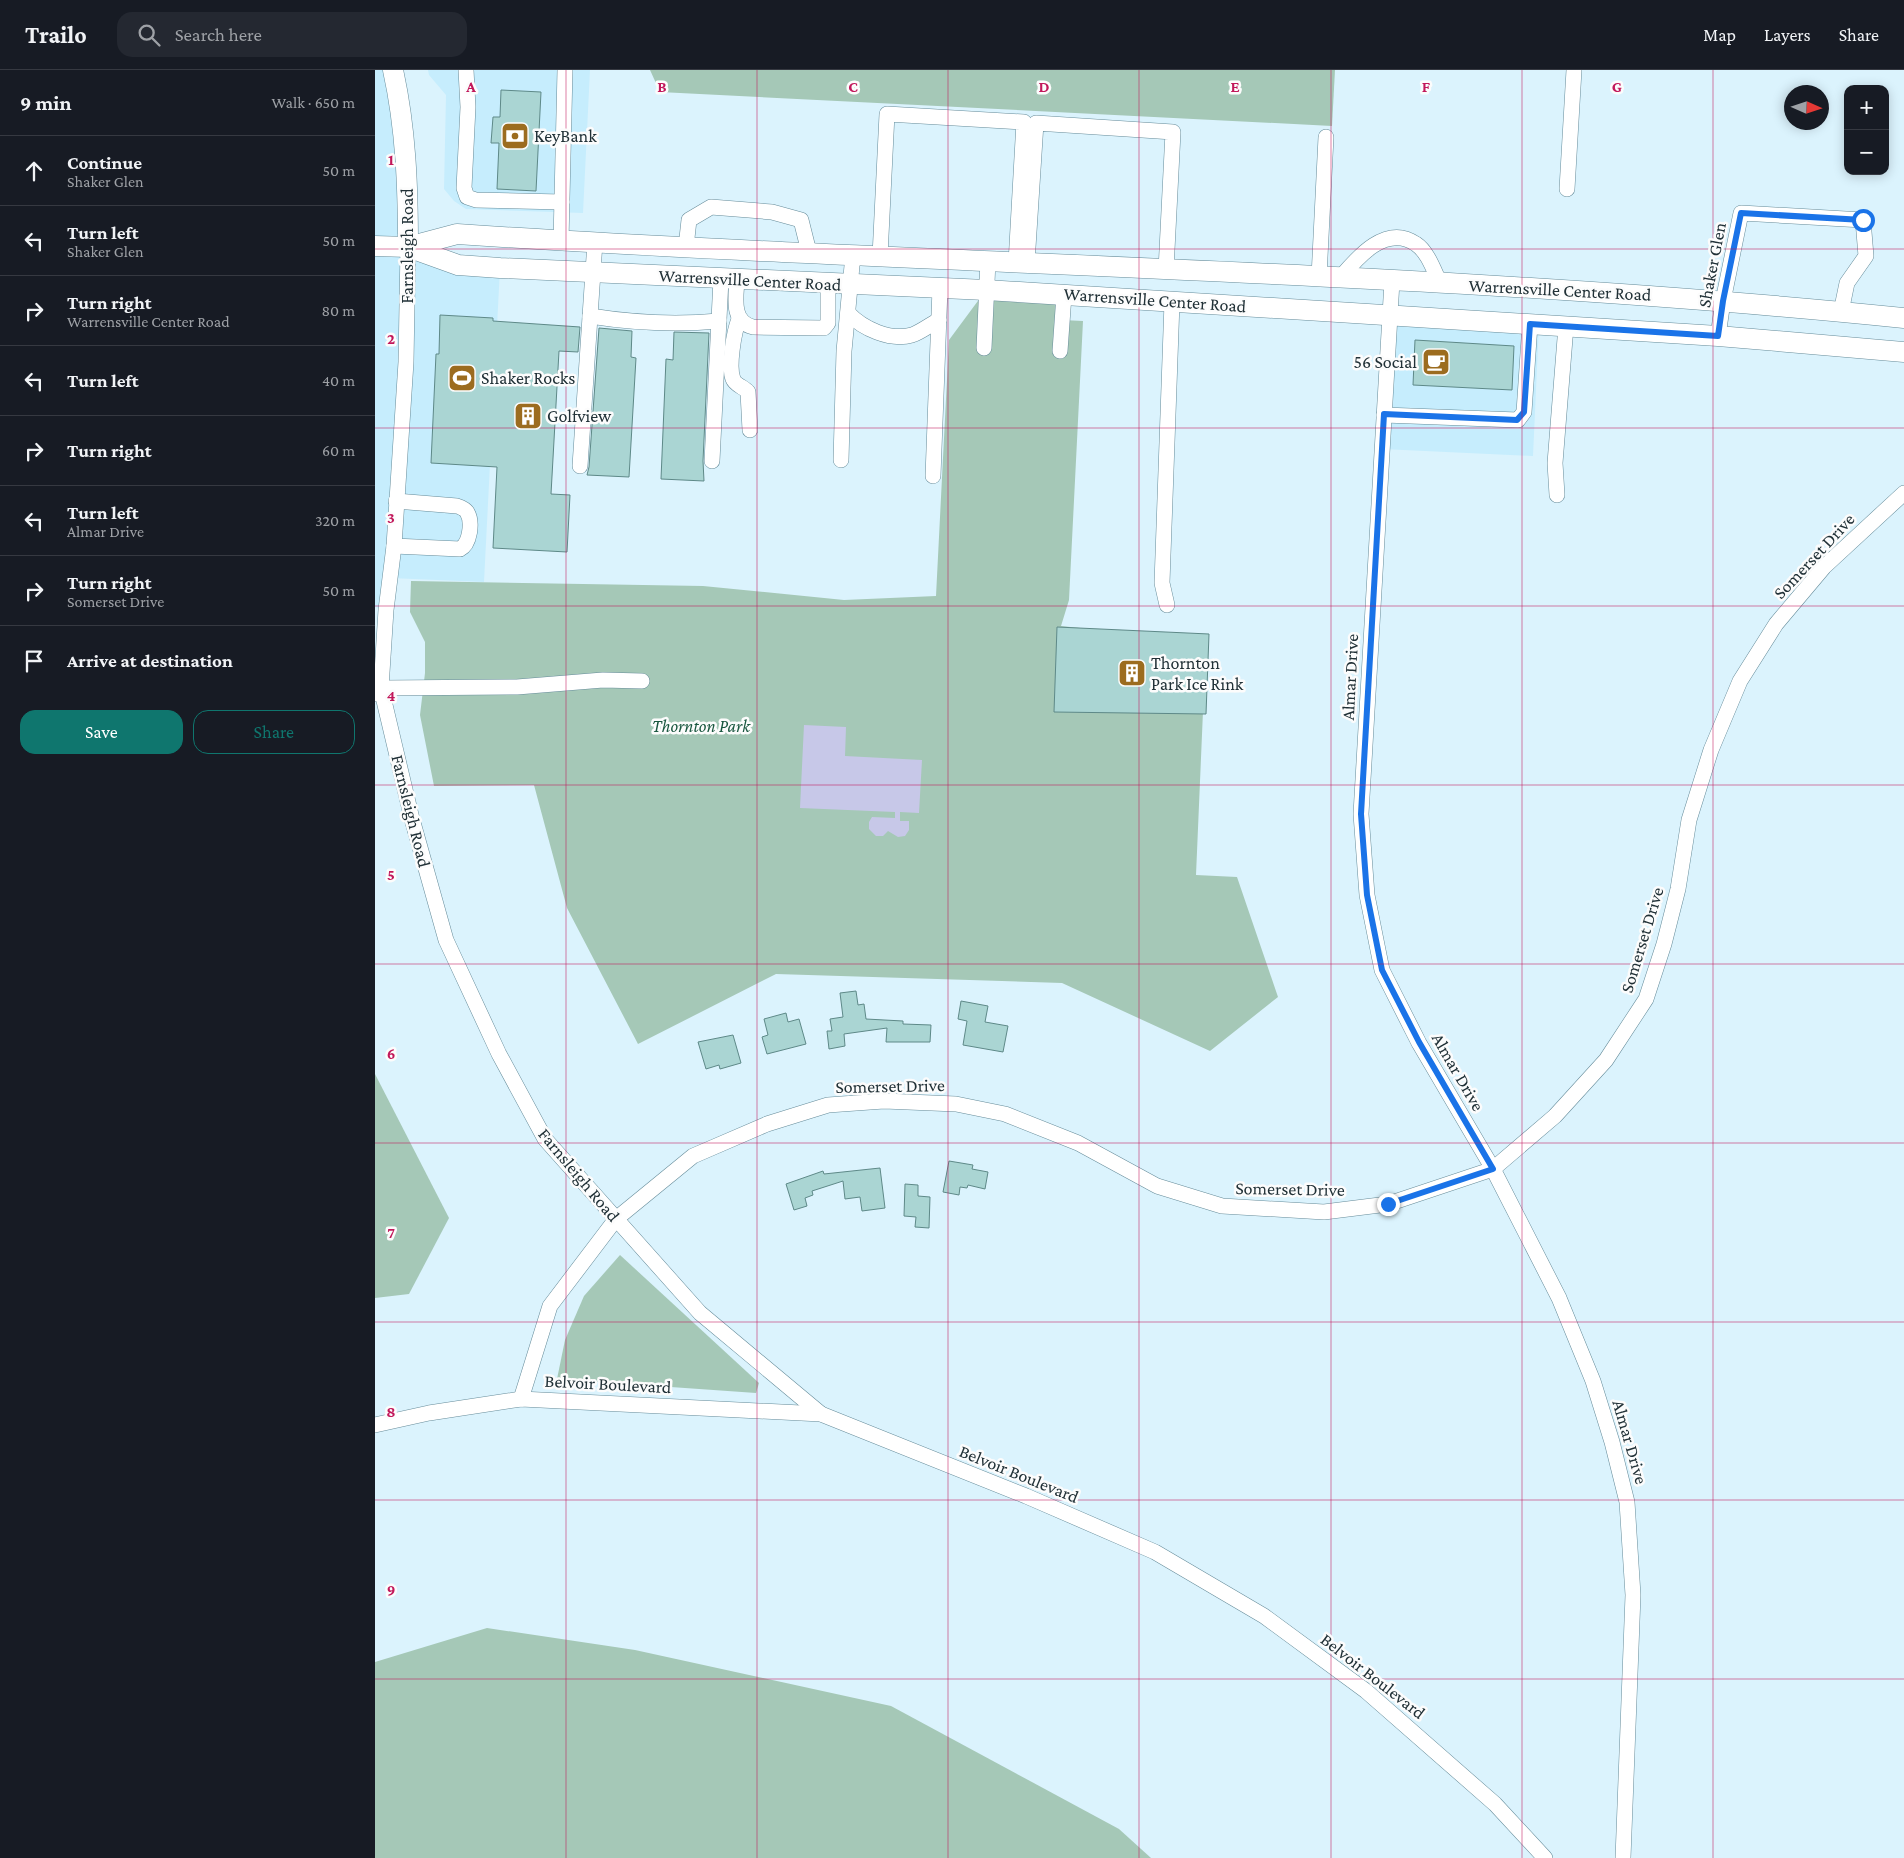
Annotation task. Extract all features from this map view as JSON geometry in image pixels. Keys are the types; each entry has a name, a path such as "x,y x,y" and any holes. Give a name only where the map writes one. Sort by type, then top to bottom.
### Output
{"main road":[{"name":"Farnsleigh Road","path":"393,70 405,148 408,247"},
{"name":"Warrensville Center Road","path":"375,246 408,247 457,234 686,247 1555,288 1904,318"},
{"name":"Warrensville Center Road","path":"408,247 458,265 592,273 986,290 1718,336 1904,352"}],"street":[{"path":"466,70 468,107 464,188 467,197 476,200 562,202"},
{"path":"561,240 565,70"},
{"path":"1567,188 1573,70"},
{"path":"880,256 887,114 1024,122 1021,263"},
{"path":"1021,263 1036,122 1173,132 1166,270"},
{"path":"1319,277 1326,137"},
{"path":"686,247 689,220 711,207 772,212 801,220 809,252"},
{"name":"Shaker Glen","path":"1718,336 1723,301 1741,213 1863,220 1866,256 1847,283 1841,312"},
{"path":"1340,278 1355,260 1377,242 1389,238 1403,238 1416,244 1427,256 1440,283"},
{"path":"580,466 595,242"},
{"name":"Farnsleigh Road","path":"408,247 406,362 394,546 380,608 378,691 411,820 446,940 499,1054 545,1139 699,1312 821,1414"},
{"path":"841,460 844,351 853,255"},
{"path":"983,348 988,261"},
{"path":"729,279 739,319 744,325 753,327 824,328 828,323 828,284"},
{"path":"712,461 719,321 729,279"},
{"name":"Almar Drive","path":"1392,281 1361,814 1367,895 1382,970 1419,1042 1493,1169 1559,1298 1593,1382 1612,1442 1627,1502 1633,1595 1623,1858"},
{"path":"933,476 941,288"},
{"path":"1060,351 1064,295"},
{"path":"1167,605 1162,574 1172,302"},
{"path":"848,313 856,322 871,330 891,335 912,335 939,320"},
{"path":"590,316 650,324 682,325 719,321"},
{"path":"739,319 733,342 732,373 733,380 748,392 750,430"},
{"path":"1384,414 1517,420 1524,412 1530,324"},
{"path":"1557,495 1555,463 1566,326"},
{"name":"Somerset Drive","path":"521,1399 550,1306 616,1219 693,1156 767,1124 828,1105 884,1101 956,1104 1005,1114 1077,1143 1157,1186 1222,1206 1324,1212 1388,1204 1493,1169 1561,1109 1606,1060 1646,999 1664,944 1678,890 1689,820 1711,750 1740,682 1777,624 1824,567 1904,494"},
{"path":"394,546 460,549 467,543 469,538 469,520 467,512 463,508 396,501"},
{"path":"378,691 517,687 603,680 643,681"},
{"name":"Belvoir Boulevard","path":"375,1425 429,1413 521,1399 821,1414 1026,1496 1155,1552 1263,1616 1366,1691 1495,1804 1545,1858"}],"shaded area":[{"path":"375,70 393,70 408,247 500,268 484,582 390,578 386,610 375,607"},
{"path":"428,70 590,70 583,213 466,209 454,201 444,189 446,95 429,75"},
{"path":"1390,315 1539,324 1533,456 1382,449"},
{"path":"804,725 846,727 845,756 922,760 919,813 900,812 900,821 909,821 909,830 905,836 898,837 888,831 883,836 876,836 869,829 869,822 872,817 895,818 895,812 800,808"}],"green space":[{"path":"650,70 1335,70 1332,126 660,92"},
{"name":"Thornton Park","path":"986,290 1064,295 1062,320 1083,321 1069,600 1061,626 1206,641 1196,875 1237,877 1278,997 1210,1051 1062,983 776,974 638,1044 567,908 534,785 434,786 420,715 425,673 425,642 410,612 411,581 703,586 844,600 936,596 949,340"},
{"path":"375,1074 449,1218 409,1294 375,1298"},
{"path":"620,1255 759,1383 756,1393 557,1379 565,1340 584,1296"},
{"path":"487,1628 635,1650 891,1706 1119,1829 1151,1858 375,1858 375,1662"}],"building":[{"name":"KeyBank","path":"501,90 541,92 536,191 497,189 499,143 491,143 493,117 500,117"},
{"path":"440,315 493,318 493,321 580,327 578,352 559,351 551,494 570,495 567,552 493,548 497,467 431,463 436,354 439,354"},
{"path":"599,328 632,331 631,357 636,358 629,477 587,475"},
{"path":"674,332 709,333 703,461 704,481 661,479 666,359 673,360"},
{"path":"1415,340 1514,346 1512,390 1413,385"},
{"name":"Thornton Park Ice Rink","path":"1057,627 1209,634 1206,714 1054,712"},
{"path":"856,991 858,1005 864,1004 866,1019 903,1021 903,1024 931,1025 930,1042 886,1042 887,1028 844,1034 845,1046 829,1049 827,1031 832,1031 830,1019 843,1017 840,993"},
{"path":"961,1001 988,1006 985,1022 1008,1026 1003,1052 963,1045 967,1021 958,1019"},
{"path":"786,1013 788,1022 799,1019 806,1044 767,1054 762,1037 768,1035 764,1019"},
{"path":"733,1035 741,1063 720,1069 719,1065 706,1069 698,1042"},
{"path":"949,1161 973,1165 972,1169 988,1172 985,1189 968,1185 967,1188 960,1187 959,1195 943,1192"},
{"path":"880,1168 885,1208 862,1211 860,1197 845,1199 843,1181 812,1191 813,1195 805,1198 807,1206 794,1210 786,1184 823,1171 824,1174"},
{"path":"905,1184 918,1185 918,1196 930,1197 929,1228 915,1227 916,1217 904,1216"}],"place":[{"name":"KeyBank","path":"515,136"},
{"name":"56 Social","path":"1436,362"},
{"name":"Shaker Rocks","path":"462,378"},
{"name":"Golfview","path":"528,416"},
{"name":"Thornton Park Ice Rink","path":"1132,673"}],"route":[{"path":"1388,1204 1493,1169 1419,1042 1382,970 1367,895 1361,814 1384,414 1517,420 1524,412 1530,324 1718,336 1723,301 1741,213 1863,220"}]}
